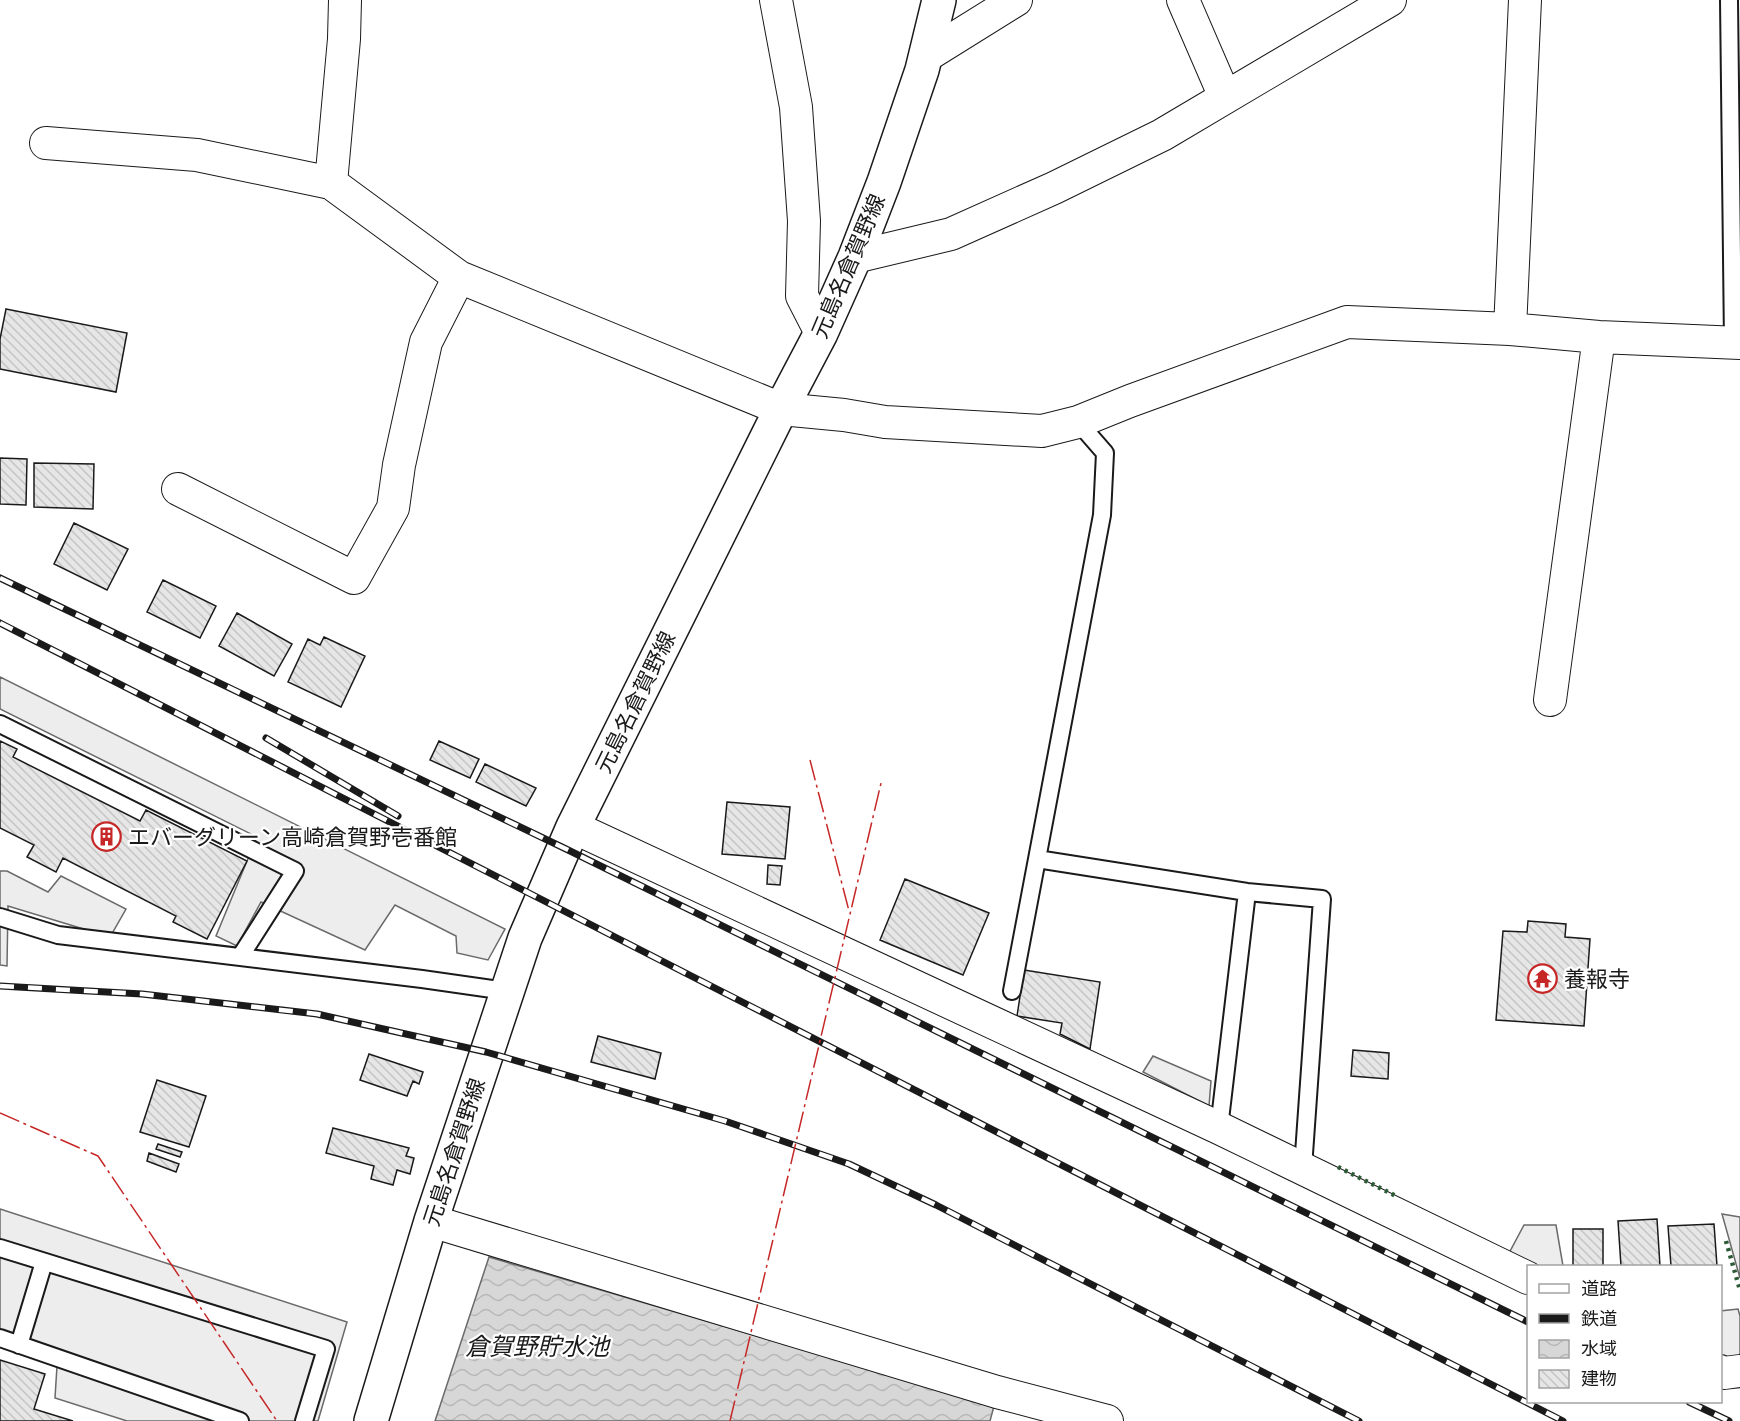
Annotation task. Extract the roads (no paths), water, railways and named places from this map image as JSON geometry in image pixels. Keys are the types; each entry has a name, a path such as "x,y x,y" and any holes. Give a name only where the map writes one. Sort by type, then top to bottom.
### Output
{"main road":[{"name":"元島名倉賀野線","path":"371,1421 430,1221 525,938 573,827 821,333 855,256 884,182 926,56 939,0"}],"street":[{"path":"331,183 344,39 345,0"},
{"path":"776,0 796,107 804,221 802,296 821,333"},
{"path":"926,56 1016,0"},
{"path":"1183,0 1225,98"},
{"path":"855,256 951,234 1054,188 1162,135 1390,0"},
{"path":"1510,329 1525,0"},
{"path":"46,143 197,155 331,183 459,277 781,409 844,415 885,422 1042,431 1078,422 1347,322 1510,329 1599,338 1737,343"},
{"path":"178,489 354,578 393,508 399,465 426,342 459,277"},
{"path":"1550,700 1599,338"},
{"path":"573,827 1219,1128 1527,1278"},
{"path":"430,1221 997,1392 1107,1421"},
{"path":"1722,1372 1740,1371"}],"lane":[{"path":"1729,0 1737,343"},
{"path":"1012,991 1102,515 1105,453 1078,422"},
{"path":"0,724 295,871 240,957"},
{"path":"1037,860 1247,892 1322,899 1303,1168"},
{"path":"1219,1128 1247,892"},
{"path":"0,917 58,935 506,991"},
{"path":"0,1248 326,1349 304,1421"},
{"path":"19,1345 44,1262"},
{"path":"0,1338 240,1421"}],"water":[{"name":"倉賀野貯水池","path":"489,1257 994,1406 990,1421 435,1421"}],"railway":[{"path":"0,578 564,848 1527,1322"},
{"path":"0,623 1527,1403"},
{"path":"266,738 398,816"},
{"path":"0,986 142,994 317,1014 486,1052 725,1121 849,1164 936,1205 1359,1421"},
{"path":"1528,1403 1563,1421"},
{"path":"1691,1403 1729,1421"}],"place":[{"name":"エバーグリーン高崎倉賀野壱番館","path":"107,837"},
{"name":"養報寺","path":"1543,979"}]}
